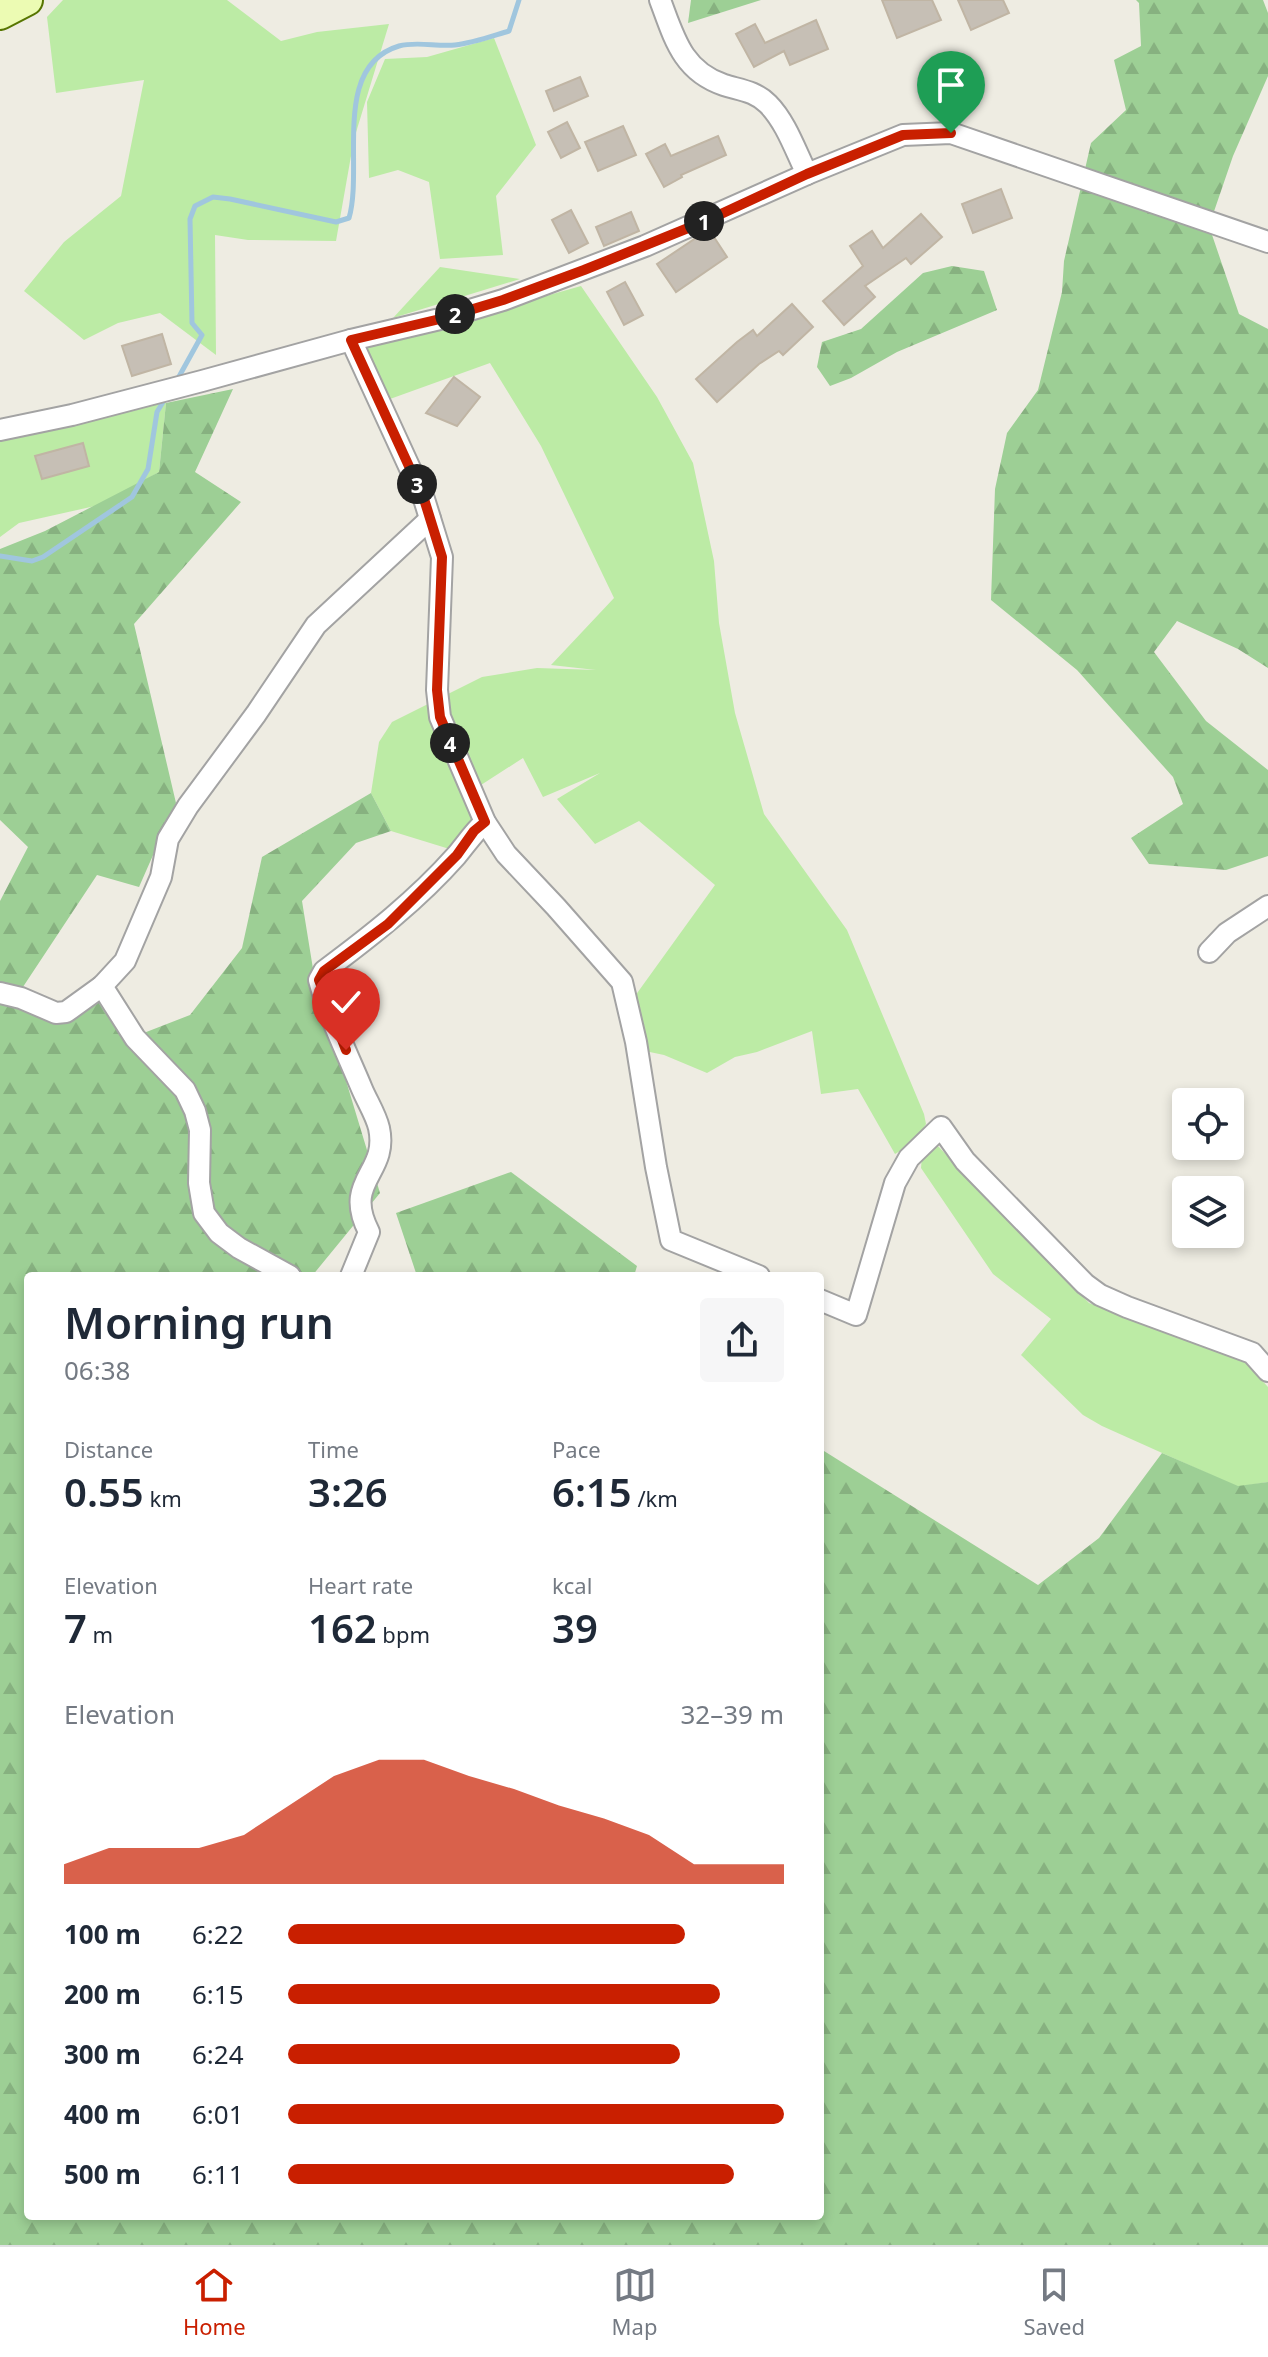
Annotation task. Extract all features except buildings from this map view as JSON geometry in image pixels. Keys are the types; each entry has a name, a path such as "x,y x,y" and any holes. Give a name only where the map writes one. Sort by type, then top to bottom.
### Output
{"street":[{"path":"0,14 27,0"},
{"path":"660,0 680,52 700,72 723,84 745,89 768,104 807,174"},
{"path":"0,430 72,415 503,300 645,246 903,135 951,133 1268,242"},
{"path":"351,340 424,499 442,557 437,690 440,717 485,822 506,854 622,982 636,1042 671,1240 749,1272"},
{"path":"0,993 56,1013 66,1012 102,986 125,961 161,877 168,839 188,806 316,625 430,519"},
{"path":"353,1272 369,1232 362,1219 359,1202 363,1184 380,1157 379,1129 319,980 324,971 388,924 457,855 474,831 485,822"},
{"path":"1209,952 1227,933 1268,906"},
{"path":"102,986 135,1038 185,1090 195,1111 200,1130 199,1183 204,1213 219,1233 239,1248 283,1272"},
{"path":"824,1302 856,1315 895,1183 909,1158 941,1127 965,1161 1085,1284 1100,1295 1127,1307 1252,1353 1268,1371"}],"green space":[{"path":"63,0 227,0 281,41 317,32 389,24 354,139 336,241 248,240 215,235 216,355 160,313 118,323 84,340 24,291 64,242 121,196 144,80 56,93 47,17"},
{"path":"691,0 761,0 688,23"},
{"path":"1136,0 1263,0 1268,13 1268,76 1233,156 1209,226 1239,314 1268,329 1268,668 1238,649 1177,621 1154,652 1206,721 1268,770 1268,856 1226,870 1149,864 1131,838 1183,804 1173,777 1077,670 991,600 995,489 1007,433 1038,390 1062,292 1064,261 1091,143 1126,110 1114,60 1141,46 1139,3"},
{"path":"494,38 536,145 496,196 503,255 440,259 429,182 398,170 369,178 367,102 385,59 427,57"},
{"path":"952,266 984,271 997,310 897,352 830,386 817,367 822,342 861,329 923,273"},
{"path":"440,267 520,279 393,318"},
{"path":"581,286 657,397 693,463 714,561 719,623 735,713 764,814 847,930 924,1114 926,1124 915,1142 895,1154 858,1089 821,1094 812,1031 735,1057 707,1073 664,1055 645,1051 635,996 715,885 639,821 595,844 557,799 600,773 543,797 523,758 481,785 502,834 456,851 391,831 371,793 379,742 392,722 482,677 537,668 596,670 551,665 614,598 541,446 490,363 390,399 364,348"},
{"path":"233,389 195,472 241,502 134,624 176,803 139,887 97,875 13,1002 60,1023 98,1000 136,1036 190,1015 242,948 262,857 371,793 391,831 356,843 302,901 314,975 380,1193 315,1272 24,1272 24,2220 824,2220 824,1451 1038,1585 1099,1538 1162,1453 1238,1486 1268,1482 1268,2245 0,2245 0,901 28,847 0,820 0,549 45,531 159,472 166,403"},
{"path":"152,401 166,403 159,472 104,504 19,523 0,537 0,425"},
{"path":"935,1143 1089,1303 1245,1362 1268,1387 1268,1482 1238,1487 1102,1426 1083,1415 1021,1355 1051,1319 993,1274 921,1168 922,1155"},
{"path":"511,1172 637,1266 635,1272 416,1272 396,1213"}],"waterway":[{"path":"176,382 202,335 192,323 190,219 195,206 213,197 336,222 349,218 353,197 357,96 365,74 378,57 399,46 455,45 509,31 519,0"},
{"path":"0,556 32,561 43,557 132,497 148,469 157,412 166,397"}],"route":[{"path":"346,1050 319,980 324,971 388,924 457,855 474,831 485,822 440,717 437,690 442,557 424,499 351,340 440,319 584,270 903,135 951,133"}]}
